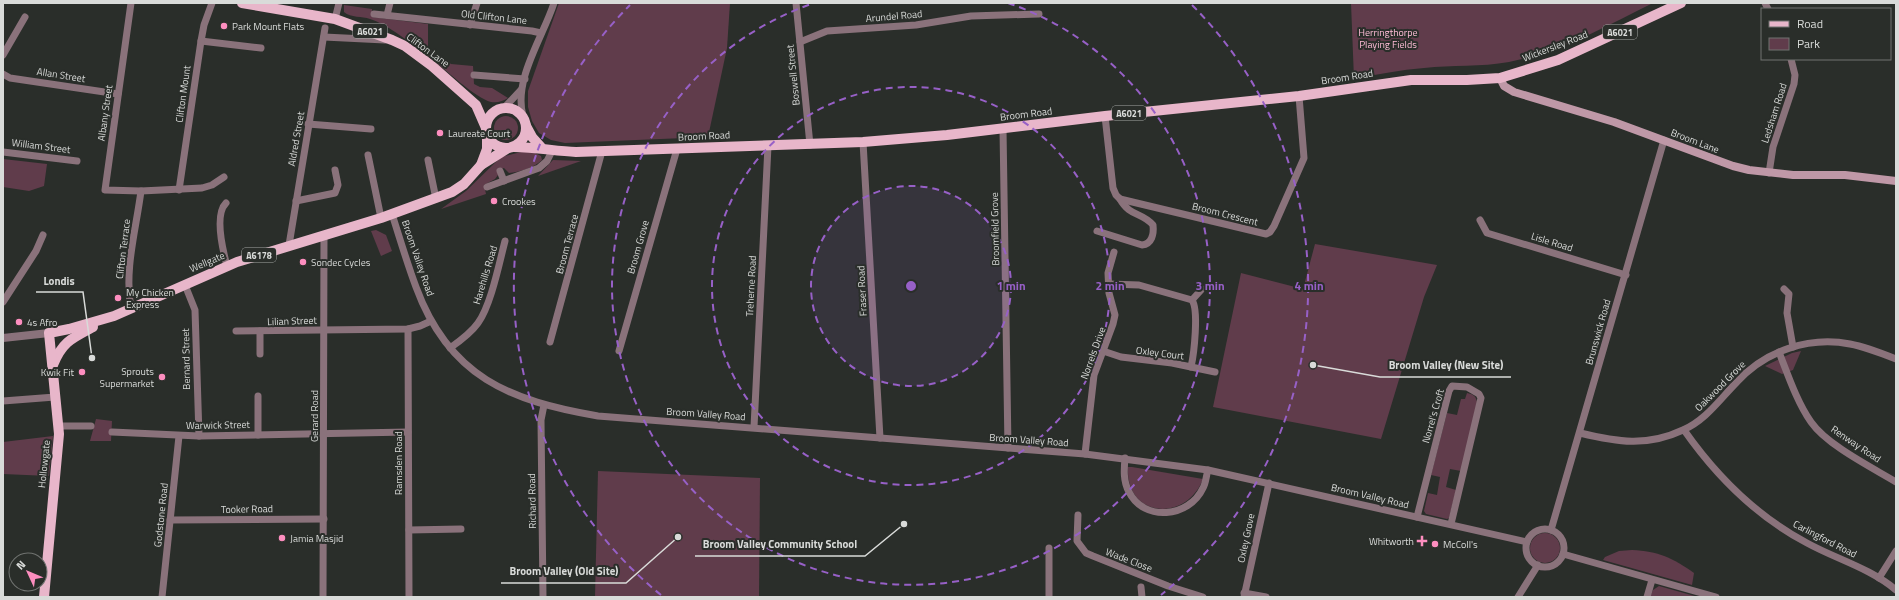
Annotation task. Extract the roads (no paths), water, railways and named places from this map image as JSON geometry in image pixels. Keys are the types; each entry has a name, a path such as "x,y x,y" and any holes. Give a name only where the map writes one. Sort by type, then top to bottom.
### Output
{"main road":[{"name":"Clifton Lane","path":"249,3 335,19 405,46 432,66 476,104 487,131"},
{"name":"Wickersley Road","path":"1500,78 1558,60 1681,3"},
{"name":"Broom Road","path":"511,147 541,147 552,151 677,150 863,142 1003,129 1105,116 1299,96 1411,80 1480,80 1500,78"},
{"name":"Broom Lane","path":"1500,78 1504,86 1514,92 1614,122 1733,166 1769,173 1845,175 1896,181"},
{"name":"Clifton Lane","path":"476,104 501,109"},
{"name":"A6021","path":"501,109 514,110 523,116"},
{"path":"487,131 490,117 501,109"},
{"path":"523,116 532,137 541,147"},
{"path":"511,147 524,138 526,126"},
{"name":"A6021","path":"487,131 495,145 511,147"},
{"name":"Wellgate","path":"481,165 487,149 487,131"},
{"name":"Wellgate","path":"49,333 114,316 227,266 436,200 464,184 481,165 511,147"},
{"name":"A6178","path":"52,367 57,353 64,344 114,316"},
{"name":"Hollowgate","path":"44,597 59,426 49,333"}],"street":[{"name":"Albany Street","path":"130,3 105,188 107,191 141,191"},
{"name":"Clifton Mount","path":"179,190 201,41 212,3"},
{"path":"335,19 339,3"},
{"path":"387,15 390,3"},
{"path":"470,24 477,3"},
{"path":"523,116 521,109 521,90 524,79 554,3"},
{"name":"Boswell Street","path":"796,3 810,145"},
{"name":"Old Clifton Lane","path":"374,14 532,30 541,33"},
{"name":"Arundel Road","path":"800,42 827,31 916,25 970,16 1039,14"},
{"path":"3,55 25,17"},
{"name":"Aldred Street","path":"289,246 325,28"},
{"path":"324,37 392,40"},
{"path":"201,41 260,48"},
{"name":"Ledsham Road","path":"1769,173 1773,147 1794,84 1795,76 1791,60"},
{"name":"Allan Street","path":"3,74 10,78 118,94"},
{"path":"474,75 524,79"},
{"path":"501,109 521,90"},
{"name":"Broom Crescent","path":"1120,199 1259,233 1270,232 1304,158 1299,96"},
{"path":"1097,231 1142,245 1151,241 1154,231 1153,225 1145,218 1126,208 1116,195 1113,188 1105,116"},
{"path":"308,124 371,129"},
{"name":"Broomfield Grove","path":"1003,129 1008,448"},
{"name":"Brunswick Road","path":"1551,530 1664,140"},
{"name":"Fraser Road","path":"863,142 880,438"},
{"name":"Treherne Road","path":"754,428 768,146"},
{"name":"Broom Grove","path":"618,351 677,150"},
{"path":"487,187 539,168 547,161 552,151"},
{"name":"Broom Terrace","path":"550,342 602,151"},
{"name":"William Street","path":"3,152 77,161"},
{"path":"368,155 381,218"},
{"path":"428,160 436,200"},
{"path":"296,201 334,193 338,185 335,170"},
{"path":"500,171 504,181"},
{"path":"141,191 202,188 212,185 224,177"},
{"name":"Clifton Terrace","path":"131,309 128,294 129,271 141,191"},
{"path":"226,203 220,210 220,220 227,266"},
{"name":"Broom Valley Road","path":"392,214 416,287 431,321 450,348 473,372 489,382 502,389 544,405 598,416 1125,458 1208,470 1527,542"},
{"name":"Lisle Road","path":"1480,220 1487,233 1626,275"},
{"path":"3,302 36,251 44,235"},
{"name":"Gerard Road","path":"323,597 325,330 324,236"},
{"name":"Harehills Road","path":"450,348 467,334 481,318 486,306 505,241"},
{"name":"Norrels Drive","path":"1085,454 1091,386 1115,315 1108,273 1114,252"},
{"path":"1109,284 1139,285 1192,300"},
{"name":"Bernard Street","path":"185,285 196,310 199,436"},
{"path":"1192,300 1202,289"},
{"path":"1784,289 1789,294 1787,318 1793,347"},
{"path":"1191,367 1195,338 1195,307 1192,300"},
{"name":"Lilian Street","path":"236,331 260,332 408,329 431,321"},
{"name":"Ramsden Road","path":"408,329 409,597"},
{"name":"Lilian Street","path":"260,332 260,354"},
{"name":"Wellgate","path":"3,338 49,333"},
{"name":"Oakwood Grove","path":"1580,433 1612,441 1634,442 1666,437 1684,430 1712,409 1748,370 1769,357 1793,347 1814,343 1837,342 1861,346 1896,359"},
{"name":"Oxley Court","path":"1102,351 1121,357 1215,372"},
{"name":"Renway Road","path":"1779,352 1806,413 1812,423 1836,444 1896,482"},
{"name":"Norrel's Croft","path":"1417,517 1449,391 1452,386 1467,387 1479,394 1481,398 1451,524"},
{"path":"258,396 258,435"},
{"path":"3,401 55,397"},
{"name":"Richard Road","path":"543,597 541,420 544,405"},
{"path":"59,426 91,426"},
{"name":"Carlingford Road","path":"1684,430 1718,474 1740,496 1762,514 1808,544 1879,578 1896,590"},
{"name":"Warwick Street","path":"112,432 199,436 408,432"},
{"name":"Godstone Road","path":"162,597 179,436"},
{"path":"1125,458 1125,478 1129,492 1139,505 1159,513 1180,511 1194,501 1203,489 1208,470"},
{"name":"Oxley Grove","path":"1244,595 1269,483"},
{"name":"Wade Close","path":"1078,515 1077,541 1086,553 1168,586 1203,597"},
{"name":"Tooker Road","path":"170,520 324,518"},
{"path":"408,530 461,529"},
{"path":"1546,529 1551,530 1560,537 1564,548 1563,554 1556,563 1544,566 1538,565 1530,558 1527,542 1534,533 1546,529"},
{"path":"1048,597 1049,548"},
{"path":"1879,578 1896,551"},
{"path":"1563,554 1716,597"},
{"path":"1518,597 1538,565"},
{"path":"1647,597 1652,580"},
{"path":"1141,587 1142,597"},
{"path":"1244,595 1266,597"}],"place":[{"name":"Park Mount Flats","path":"224,26"},
{"name":"Laureate Court","path":"440,133"},
{"name":"Crookes","path":"494,201"},
{"name":"Sondec Cycles","path":"303,262"},
{"name":"My Chicken Express","path":"118,298"},
{"name":"4s Afro","path":"19,322"},
{"name":"Londis","path":"92,358"},
{"name":"Broom Valley (New Site)","path":"1313,365"},
{"name":"Kwik Fit","path":"82,372"},
{"name":"Sprouts Supermarket","path":"162,377"},
{"name":"Broom Valley Community School","path":"904,524"},
{"name":"Broom Valley (Old Site)","path":"678,537"},
{"name":"Jamia Masjid","path":"282,538"},
{"name":"Whitworth","path":"1422,541"},
{"name":"McColl's","path":"1435,544"}],"park label":[{"name":"Herringthorpe Playing Fields","path":"1388,38"}]}
